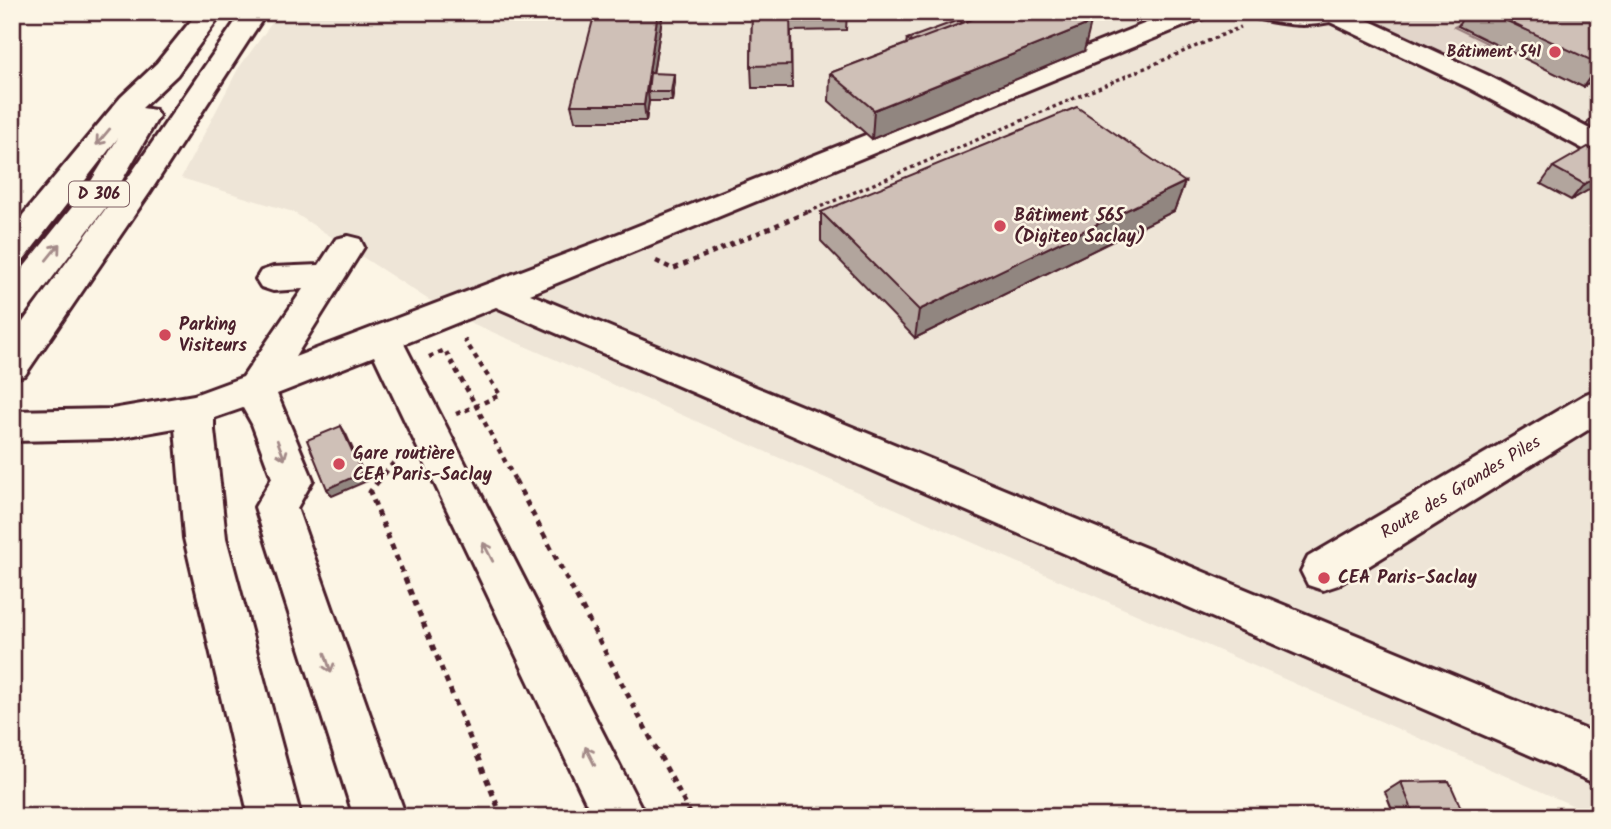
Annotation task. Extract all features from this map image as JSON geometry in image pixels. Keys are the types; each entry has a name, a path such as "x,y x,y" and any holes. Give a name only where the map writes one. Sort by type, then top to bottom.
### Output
{"main road":[{"name":"D 306","path":"12,251 51,199 131,103 167,69 211,12"},
{"path":"12,365 139,185 255,12"},
{"path":"12,426 112,424 196,409 497,294 1196,12"},
{"path":"1265,13 1297,19 1334,13 1479,82 1599,146"},
{"name":"D 306","path":"12,306 98,196 152,103 167,69"},
{"path":"256,387 338,262 274,279"},
{"path":"497,294 1599,760"},
{"path":"383,338 620,817"},
{"path":"256,387 293,480 276,507 380,817"},
{"name":"Route des Grandes Piles","path":"1323,571 1599,404"},
{"path":"196,409 194,430 205,538 275,817"}],"path":[{"path":"654,260 673,269 1265,13"},
{"path":"459,331 500,395 475,405"}],"shaded area":[{"name":"CEA Paris-Saclay","path":"280,12 1599,12 1599,817 449,313 293,212 181,178 238,69"},
{"path":"1484,12 1454,27 1487,43 1444,62 1354,13"}],"building":[{"path":"595,12 658,12 644,105 571,105"},
{"path":"752,12 790,12 791,65 751,66"},
{"path":"991,12 1073,12 1091,23 874,110 830,73"},
{"path":"1488,12 1599,12 1599,64"},
{"path":"959,20 963,23 912,42 907,39"},
{"path":"650,73 674,74 671,92 648,92"},
{"name":"Bâtiment 565 (Digiteo Saclay)","path":"1077,107 1185,182 919,310 821,212"},
{"path":"1588,147 1599,153 1599,175 1584,184 1553,167"},
{"name":"Gare routière CEA Paris-Saclay","path":"341,426 362,473 327,489 307,440"},
{"path":"1449,781 1465,817 1415,817 1401,782"}],"place":[{"name":"Bâtiment 541","path":"1555,52"},
{"name":"Bâtiment 565 (Digiteo Saclay)","path":"1000,226"},
{"name":"Parking Visiteurs","path":"165,335"},
{"name":"Gare routière CEA Paris-Saclay","path":"339,464"},
{"name":"CEA Paris-Saclay","path":"1324,578"}]}
